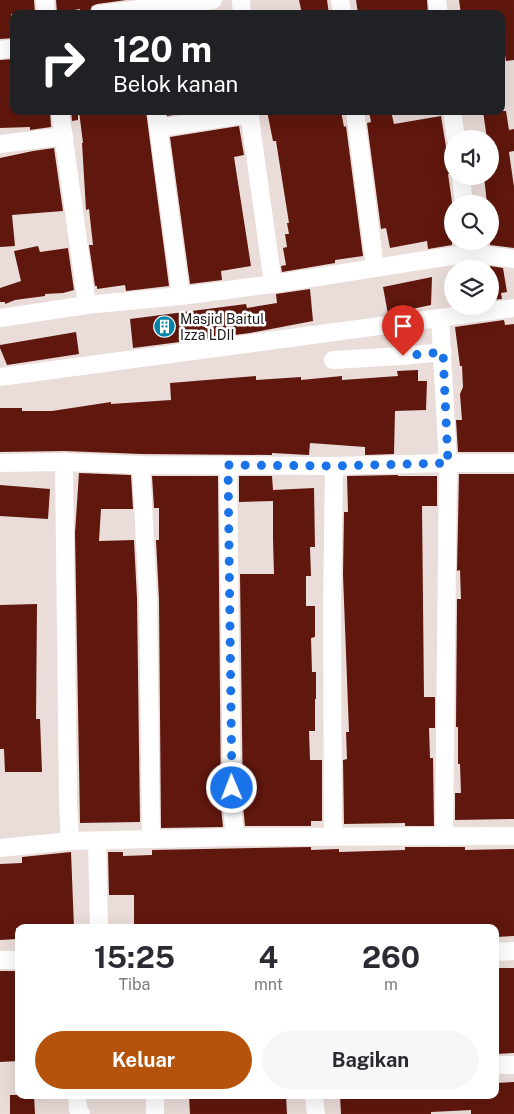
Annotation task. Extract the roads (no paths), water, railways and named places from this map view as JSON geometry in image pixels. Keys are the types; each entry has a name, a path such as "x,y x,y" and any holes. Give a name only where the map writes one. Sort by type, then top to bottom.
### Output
{"street":[{"path":"127,10 213,0"},
{"path":"61,115 86,305"},
{"path":"181,296 157,120 223,115"},
{"path":"250,115 273,284"},
{"path":"356,115 375,268"},
{"path":"453,115 455,130"},
{"path":"0,144 64,136"},
{"path":"0,318 86,305 181,296 273,284 375,268 456,250"},
{"path":"481,250 514,259"},
{"path":"0,377 514,308"},
{"path":"440,318 448,463 444,837"},
{"path":"333,360 443,352"},
{"path":"0,463 64,462 141,465 334,466 514,463"},
{"path":"64,462 70,841"},
{"path":"141,465 148,598 151,839"},
{"path":"228,465 232,807 235,837"},
{"path":"334,466 332,610 334,837"},
{"path":"0,848 70,841 235,837 514,836"},
{"path":"97,841 99,924"},
{"path":"499,952 514,951"},
{"path":"0,960 15,960"},
{"path":"499,1065 514,1064"},
{"path":"77,1099 81,1114"},
{"path":"155,1099 155,1114"},
{"path":"314,1099 316,1114"}],"place":[{"name":"Masjid Baitul Izza LDII","path":"164,327"}]}
